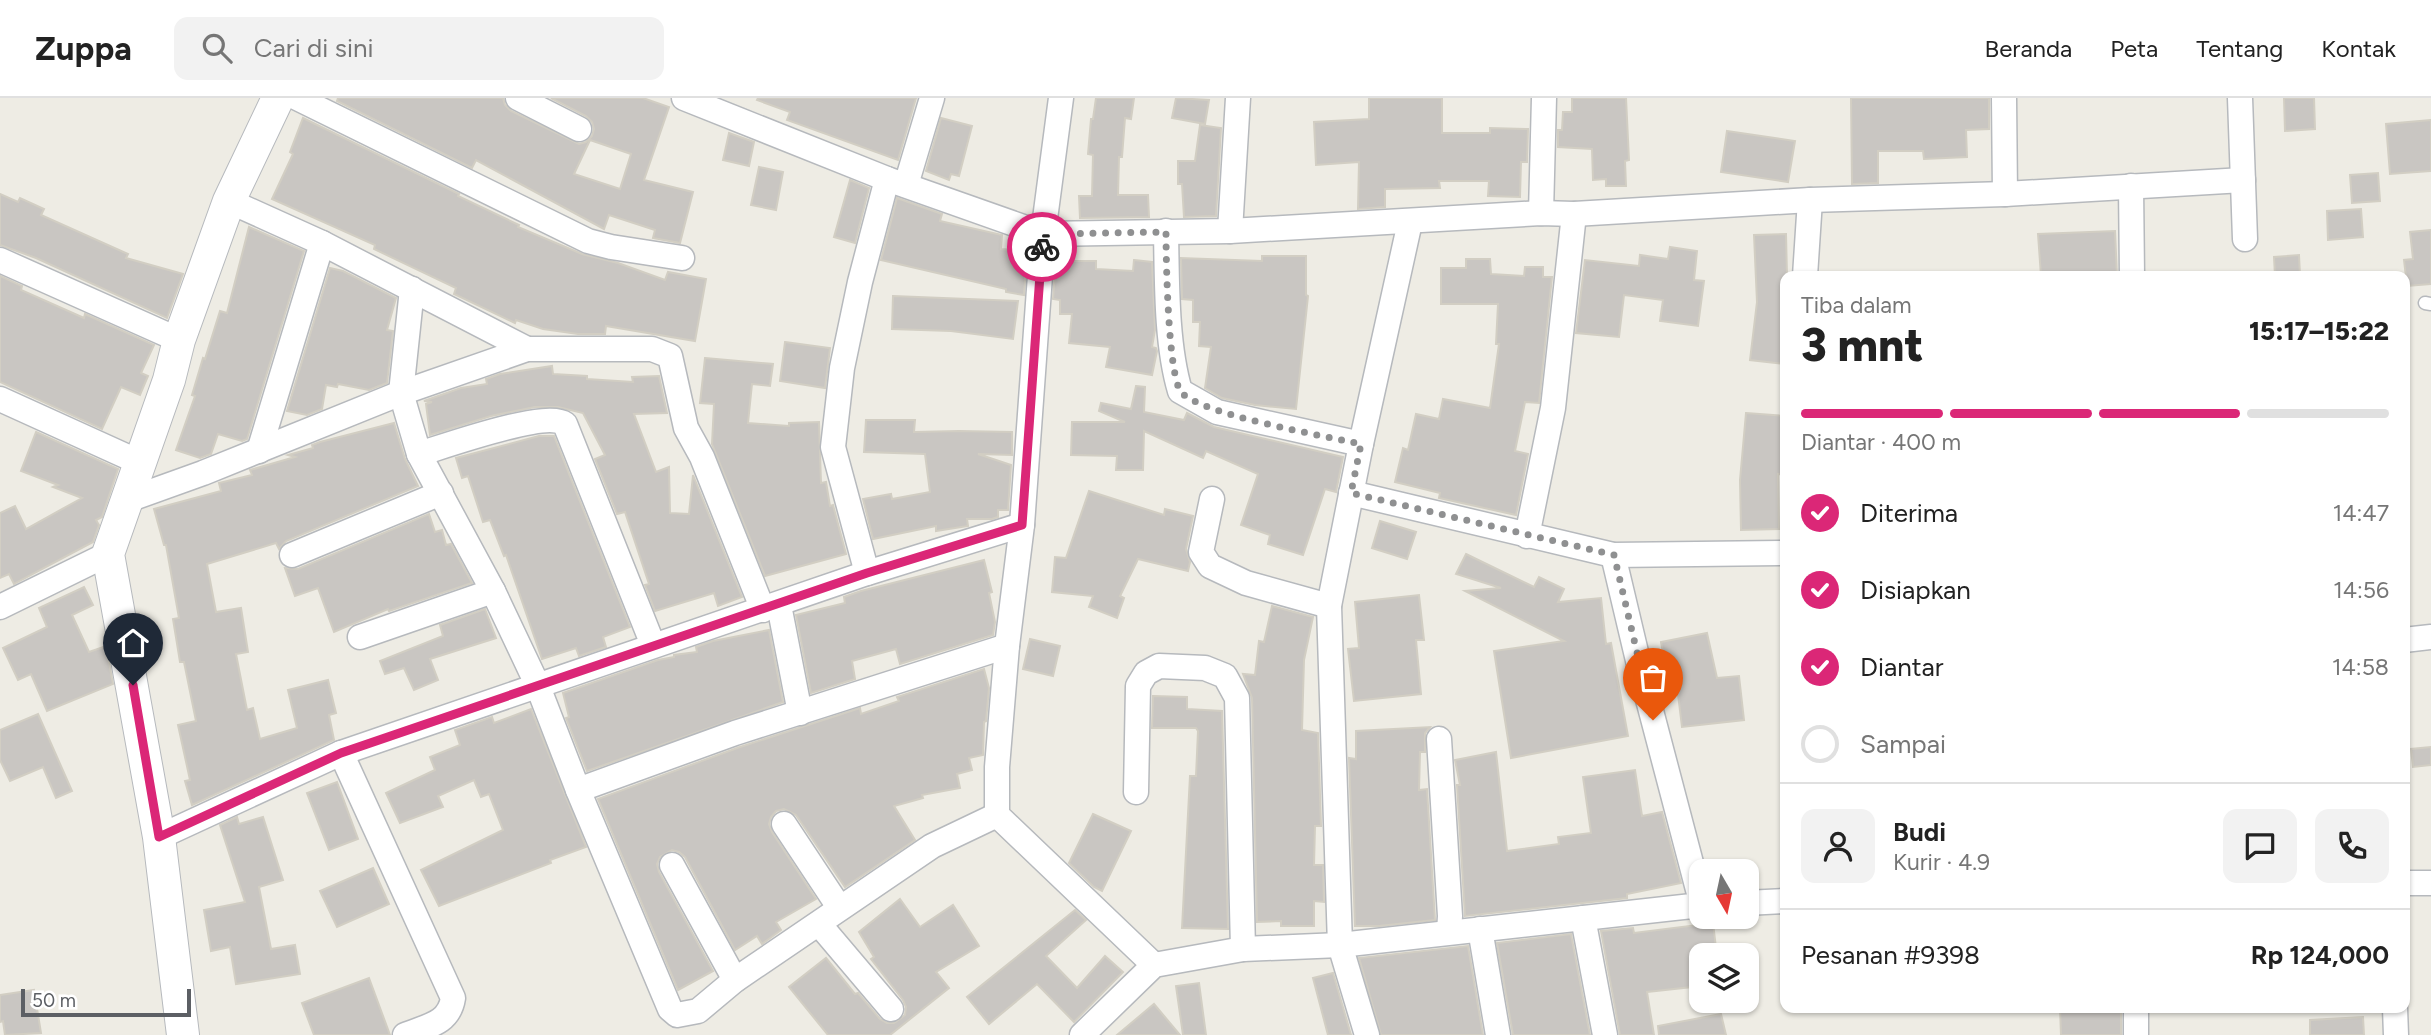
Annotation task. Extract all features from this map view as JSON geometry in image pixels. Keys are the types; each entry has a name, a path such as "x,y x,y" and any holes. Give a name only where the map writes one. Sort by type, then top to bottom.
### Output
{"street":[{"path":"183,1035 159,837 108,554 169,380 179,340 229,201 278,98"},
{"path":"297,98 588,241 682,258"},
{"path":"518,98 579,129"},
{"path":"684,98 897,182 1043,234 1230,231 1541,213 1574,214 1810,200 2006,194 2243,180"},
{"path":"867,573 833,447 842,368 860,282 932,98"},
{"path":"1061,98 1043,234 1022,525 1007,646 997,767 997,815 1154,965"},
{"path":"1230,231 1238,98"},
{"path":"1541,213 1544,98"},
{"path":"2004,98 2006,194"},
{"path":"2240,98 2245,239"},
{"path":"2132,186 2132,271"},
{"path":"1805,271 1810,200"},
{"path":"229,201 322,243 527,349"},
{"path":"1527,536 1553,408 1574,214"},
{"path":"1367,1035 1340,946 1329,606 1361,444 1410,222"},
{"path":"1166,232 1167,304 1175,375 1180,391 1217,412 1361,444"},
{"path":"259,451 322,243"},
{"path":"0,260 179,340"},
{"path":"412,289 401,393 419,454 493,591 537,684 578,790 670,1009 677,1015 698,1011 735,980 932,846 997,815"},
{"path":"125,501 259,451 401,393 527,349 652,349 670,356 687,428 771,608 800,713"},
{"path":"0,399 141,463"},
{"path":"419,454 527,423 560,420 565,424 653,645"},
{"path":"292,555 441,493"},
{"path":"1351,493 1614,555 1780,553"},
{"path":"1212,499 1201,552 1210,566 1246,583 1329,606"},
{"path":"159,837 341,753 867,573 1022,525"},
{"path":"0,607 108,554"},
{"path":"1614,555 1640,669 1690,859"},
{"path":"360,637 493,591"},
{"path":"2410,639 2431,637"},
{"path":"578,790 800,713 1007,646"},
{"path":"1136,792 1138,686 1146,673 1158,666 1205,668 1225,676 1237,698 1244,949"},
{"path":"1439,739 1449,932"},
{"path":"341,753 453,998 451,1011 444,1019 405,1035"},
{"path":"784,824 839,907"},
{"path":"672,865 735,980"},
{"path":"2410,883 2431,883"},
{"path":"1759,902 1780,901"},
{"path":"1082,1035 1154,965 1244,949 1340,946 1689,905"},
{"path":"1583,918 1605,1035"},
{"path":"819,924 891,1009"},
{"path":"1480,929 1498,1035"},
{"path":"2136,1013 2136,1035"},
{"path":"2395,1013 2396,1035"}],"building":[{"path":"338,98 503,98 511,111 579,144 592,136 592,122 586,116 551,98 643,98 669,107 644,180 693,192 680,243 653,238 655,230 609,215 604,229 476,160 472,168 337,101","holes":["590,140 631,154 620,189 574,174"]},
{"path":"916,98 898,160 787,120 790,112 757,100"},
{"path":"1096,98 1134,98 1131,119 1125,118 1122,157 1119,157 1118,195 1148,195 1149,217 1080,218 1079,196 1092,196 1093,155 1088,154"},
{"path":"1176,98 1209,100 1205,124 1172,118"},
{"path":"1369,98 1442,98 1442,133 1490,133 1490,128 1528,129 1527,162 1521,162 1520,197 1488,196 1489,181 1439,181 1440,188 1385,189 1385,207 1358,209 1359,162 1316,165 1314,122 1369,119"},
{"path":"1572,98 1626,98 1629,160 1625,161 1626,186 1606,186 1606,179 1593,180 1592,149 1558,147 1558,130 1562,130 1563,112 1572,112"},
{"path":"1851,98 1989,98 1989,129 1966,130 1967,157 1924,159 1923,151 1878,151 1878,183 1852,184"},
{"path":"2284,98 2314,98 2315,129 2285,131"},
{"path":"303,118 459,194 458,196 519,225 518,227 582,254 618,263 665,280 668,272 706,279 695,341 606,326 605,334 578,334 543,329 516,320 515,323 454,294 456,288 374,249 375,245 272,199 293,154 290,152"},
{"path":"941,118 972,126 959,176 951,174 949,180 926,171"},
{"path":"2431,120 2431,171 2390,174 2386,124"},
{"path":"1200,125 1221,128 1216,216 1184,217 1182,184 1178,184 1178,161 1195,161"},
{"path":"1727,131 1795,141 1788,182 1721,172"},
{"path":"729,133 754,142 749,166 723,160"},
{"path":"759,167 783,172 776,210 751,205"},
{"path":"2378,173 2380,201 2352,203 2350,175"},
{"path":"850,180 869,188 855,243 834,237"},
{"path":"0,194 18,202 20,198 44,209 41,215 128,254 126,258 183,274 167,318 36,258 0,245"},
{"path":"897,198 942,214 940,221 1002,235 1001,249 1027,251 1024,295 881,260"},
{"path":"2361,209 2363,237 2328,240 2327,211"},
{"path":"249,227 304,251 247,439 242,441 218,434 211,454 200,458 176,450 220,311 227,313"},
{"path":"2431,230 2431,284 2410,286 2410,271 2405,271 2404,260 2413,259 2410,232"},
{"path":"2115,231 2117,271 2041,271 2038,234"},
{"path":"1786,234 1787,271 1780,271 1780,363 1750,360 1757,302 1754,235"},
{"path":"1670,247 1697,251 1694,280 1704,281 1698,326 1660,321 1663,300 1624,295 1619,337 1576,333 1585,260 1639,266 1640,255 1668,259"},
{"path":"2299,255 2300,271 2275,271 2274,257"},
{"path":"1262,256 1306,256 1308,296 1296,409 1222,398 1205,388 1211,347 1199,346 1200,322 1193,322 1193,300 1182,299 1181,258 1262,261"},
{"path":"1466,259 1490,259 1491,274 1524,276 1525,267 1543,267 1543,277 1552,277 1539,403 1525,402 1515,451 1528,454 1516,515 1439,498 1440,493 1395,482 1403,448 1408,450 1416,414 1439,419 1443,399 1490,408 1499,344 1496,344 1498,304 1441,304 1441,268 1466,268"},
{"path":"1134,260 1152,262 1155,330 1152,347 1157,351 1152,375 1106,367 1110,347 1069,343 1072,314 1060,314 1060,300 1053,299 1056,261 1096,261 1096,269 1133,271"},
{"path":"330,268 343,271 396,298 387,330 393,331 387,383 369,390 338,384 337,387 326,385 322,409 307,415 287,411"},
{"path":"0,276 22,286 21,290 84,318 85,314 154,345 141,373 148,376 140,395 121,387 102,429 0,382"},
{"path":"893,296 1018,301 1013,339 951,331 892,329"},
{"path":"785,342 830,348 825,388 780,381"},
{"path":"705,358 773,364 770,386 752,384 748,423 789,426 789,423 819,422 821,483 826,482 830,506 833,505 846,554 765,576 712,444 714,404 700,403"},
{"path":"552,366 553,374 587,376 587,379 633,382 632,377 659,376 667,413 634,414 656,472 669,467 670,513 689,514 693,475 742,597 718,606 714,593 655,611 625,512 617,514 595,459 605,455 583,413 558,407 535,407 491,416 430,435 426,404 432,402 424,401 461,388 487,384 486,379 500,374"},
{"path":"1136,386 1145,387 1144,412 1184,420 1187,413 1214,427 1343,457 1336,492 1325,489 1303,555 1268,544 1270,535 1241,525 1258,474 1206,451 1203,458 1144,431 1143,470 1116,470 1117,456 1071,455 1072,422 1125,422 1099,411 1101,403 1131,409"},
{"path":"1746,413 1780,416 1779,529 1741,530 1740,480"},
{"path":"866,420 915,420 914,432 1012,432 1012,455 978,454 1011,465 1008,510 998,510 998,517 992,519 967,519 968,526 936,531 936,526 873,539 863,499 891,494 892,499 930,492 925,454 864,452"},
{"path":"394,423 405,459 418,486 286,541 279,549 276,543 207,564 216,612 241,608 248,652 236,654 247,710 253,708 260,739 297,728 288,690 328,680 336,713 329,715 334,740 192,805 185,781 190,780 178,725 196,721 184,662 180,662 173,619 179,618 166,545 154,509 221,491 219,483 252,475 250,470 295,457 288,455 313,448 312,445 320,442"},
{"path":"36,432 118,469 102,517 96,520 99,525 93,542 14,584 9,574 0,578 0,513 15,506 26,529 82,498 53,487 58,485 21,471"},
{"path":"539,436 554,436 630,627 603,637 606,647 579,656 576,648 542,659 506,555 504,556 490,520 483,522 468,476 462,478 456,458"},
{"path":"1089,491 1164,515 1165,509 1193,516 1186,549 1190,562 1188,571 1138,559 1120,596 1124,598 1117,618 1089,607 1093,596 1052,592 1055,557 1066,558"},
{"path":"429,514 435,532 442,530 446,545 451,544 472,583 389,611 388,609 334,632 318,588 295,596 285,568 298,569"},
{"path":"1380,521 1416,532 1407,559 1372,548"},
{"path":"1466,554 1534,587 1539,577 1564,589 1558,602 1601,598 1606,644 1611,643 1628,736 1511,758 1494,651 1564,641 1465,591 1501,588 1456,574"},
{"path":"984,560 992,592 989,593 995,622 993,635 900,664 896,649 852,661 855,679 811,693 796,615 845,603 844,597 861,591"},
{"path":"84,587 93,605 72,615 89,652 106,646 113,684 47,711 31,674 18,680 3,648 47,627 39,608"},
{"path":"1419,595 1424,640 1416,640 1421,694 1354,701 1348,649 1359,648 1355,602"},
{"path":"1272,606 1313,617 1304,660 1302,730 1318,733 1321,826 1315,826 1314,865 1323,865 1324,902 1314,901 1314,926 1281,926 1281,921 1257,922 1252,698 1243,674 1255,675 1259,641 1264,642"},
{"path":"485,609 496,638 430,659 438,680 414,690 404,668 385,674 380,661 443,636 440,625"},
{"path":"769,630 783,702 587,771 566,718 569,717 563,693 674,655 697,652 696,647 713,641"},
{"path":"1707,633 1717,678 1739,676 1744,720 1682,727 1676,678 1668,679 1661,642"},
{"path":"1030,639 1060,646 1053,676 1023,669"},
{"path":"984,669 989,688 983,755 969,758 972,770 957,774 960,788 922,795 923,798 894,806 915,840 845,887 796,815 784,809 776,811 771,817 769,824 772,832 816,899 776,922 781,930 762,944 757,936 735,950 685,857 672,850 660,857 657,864 659,872 713,971 678,990 598,799 740,747 860,708 861,714 899,701 897,697"},
{"path":"1153,696 1187,697 1187,709 1222,711 1228,929 1182,928 1190,776 1196,776 1198,731 1196,728 1152,728"},
{"path":"531,709 586,847 439,906 421,870 503,830 489,794 481,797 474,780 438,796 443,807 400,823 386,793 435,770 430,757 460,745 455,730 492,717 494,723"},
{"path":"38,714 72,791 56,798 43,767 10,781 0,760 0,730"},
{"path":"1430,727 1425,733 1425,752 1420,752 1419,790 1427,789 1435,920 1355,926 1349,758 1356,759 1356,731"},
{"path":"2431,747 2431,765 2413,767 2411,749"},
{"path":"1496,752 1507,851 1559,844 1558,837 1591,833 1583,777 1635,770 1642,816 1662,812 1681,883 1627,894 1627,898 1465,916 1457,785 1460,785 1455,760"},
{"path":"337,782 358,839 329,850 307,793"},
{"path":"1093,814 1131,831 1102,891 1094,887 1069,863"},
{"path":"237,817 239,824 263,817 283,880 259,887 271,949 295,945 300,974 236,984 230,947 211,951 204,910 245,902 220,825"},
{"path":"373,868 389,904 337,927 320,891"},
{"path":"900,899 920,927 953,905 979,946 936,972 949,988 890,1035 828,1035 789,987 826,958 855,994 858,993 880,1019 894,1023 905,1015 903,1000 871,959 874,957 859,932"},
{"path":"1075,910 1086,920 1046,956 1077,988 1105,956 1123,972 1074,1022 1037,984 989,1024 967,997"},
{"path":"1689,926 1689,929 1714,929 1715,943 1689,943 1689,987 1647,992 1654,1035 1620,1035 1601,931 1633,928 1634,933"},
{"path":"1571,934 1590,1035 1513,1035 1497,943"},
{"path":"1468,946 1483,1035 1381,1035 1359,958"},
{"path":"1333,973 1351,1035 1328,1035 1313,978"},
{"path":"369,978 390,1035 314,1035 302,1003"},
{"path":"1199,983 1206,1035 1183,1035 1176,986"},
{"path":"34,990 41,1033 5,1035 3,1021 0,1022 0,995"},
{"path":"1154,1004 1180,1035 1117,1035"},
{"path":"2060,1013 2121,1013 2121,1035 2061,1035"},
{"path":"1721,1014 1726,1035 1659,1035 1658,1026"},
{"path":"2363,1017 2364,1035 2310,1035 2310,1020"}],"way so far":[{"path":"1042,247 1043,234 1166,232 1167,304 1175,375 1180,391 1217,412 1361,444 1351,493 1614,555 1653,720"}],"route":[{"path":"133,685 159,837 341,753 867,573 1022,525 1042,247"}]}
